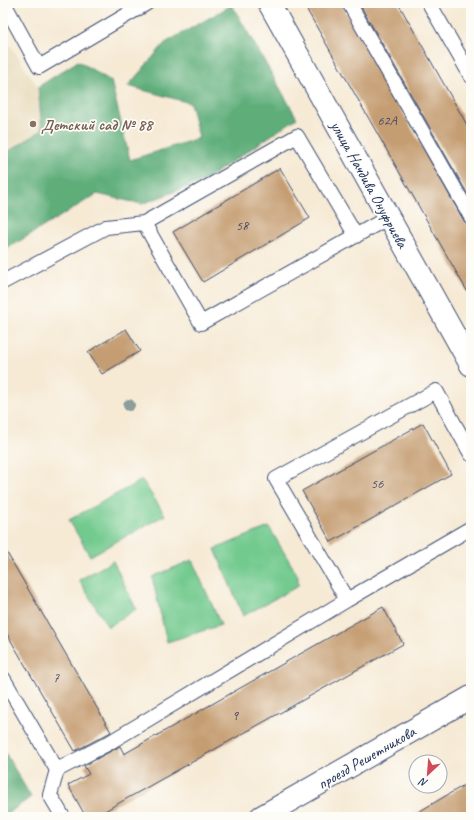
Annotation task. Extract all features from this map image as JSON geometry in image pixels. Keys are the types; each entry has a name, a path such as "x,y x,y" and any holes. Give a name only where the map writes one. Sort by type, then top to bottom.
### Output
{"street":[{"name":"улица Начдива Онуфриева","path":"269,3 471,365"},
{"name":"проезд Решетникова","path":"261,817 471,697"}],"lane":[{"path":"4,3 39,67 147,3"},
{"path":"349,3 471,217"},
{"path":"429,3 471,76"},
{"path":"3,282 106,227 144,223 297,136 356,236"},
{"path":"144,223 201,323 389,217"},
{"path":"347,600 276,479 436,390 471,454"},
{"path":"57,770 107,744 347,600 471,528"},
{"path":"3,678 57,770 50,795 63,817"}],"shaded area":[{"name":"Детский сад № 88","path":"3,35 87,160 3,210"}],"green space":[{"path":"232,5 297,118 205,180 142,204 97,194 3,251 3,155 42,130 38,87 78,61 111,81 130,160 199,138 190,103 128,86 165,43"},
{"path":"142,480 165,515 90,556 69,520"},
{"path":"269,527 298,576 298,586 243,616 215,549"},
{"path":"192,560 221,625 167,642 152,577"},
{"path":"113,561 136,609 108,627 79,580"},
{"path":"3,749 31,797 3,817"}],"building":[{"path":"303,3 341,3 464,221 471,225 471,298"},
{"path":"359,3 398,3 471,132 471,200"},
{"path":"280,168 310,218 203,282 173,232"},
{"path":"126,329 140,351 102,374 88,352"},
{"path":"423,423 451,474 331,542 302,491"},
{"path":"3,546 111,732 75,751 3,627"},
{"path":"383,607 403,644 94,817 86,817 68,785 89,774 84,766 120,746 124,754"},
{"path":"471,781 471,817 410,817"}],"place":[{"name":"Детский сад № 88","path":"33,124"}]}
